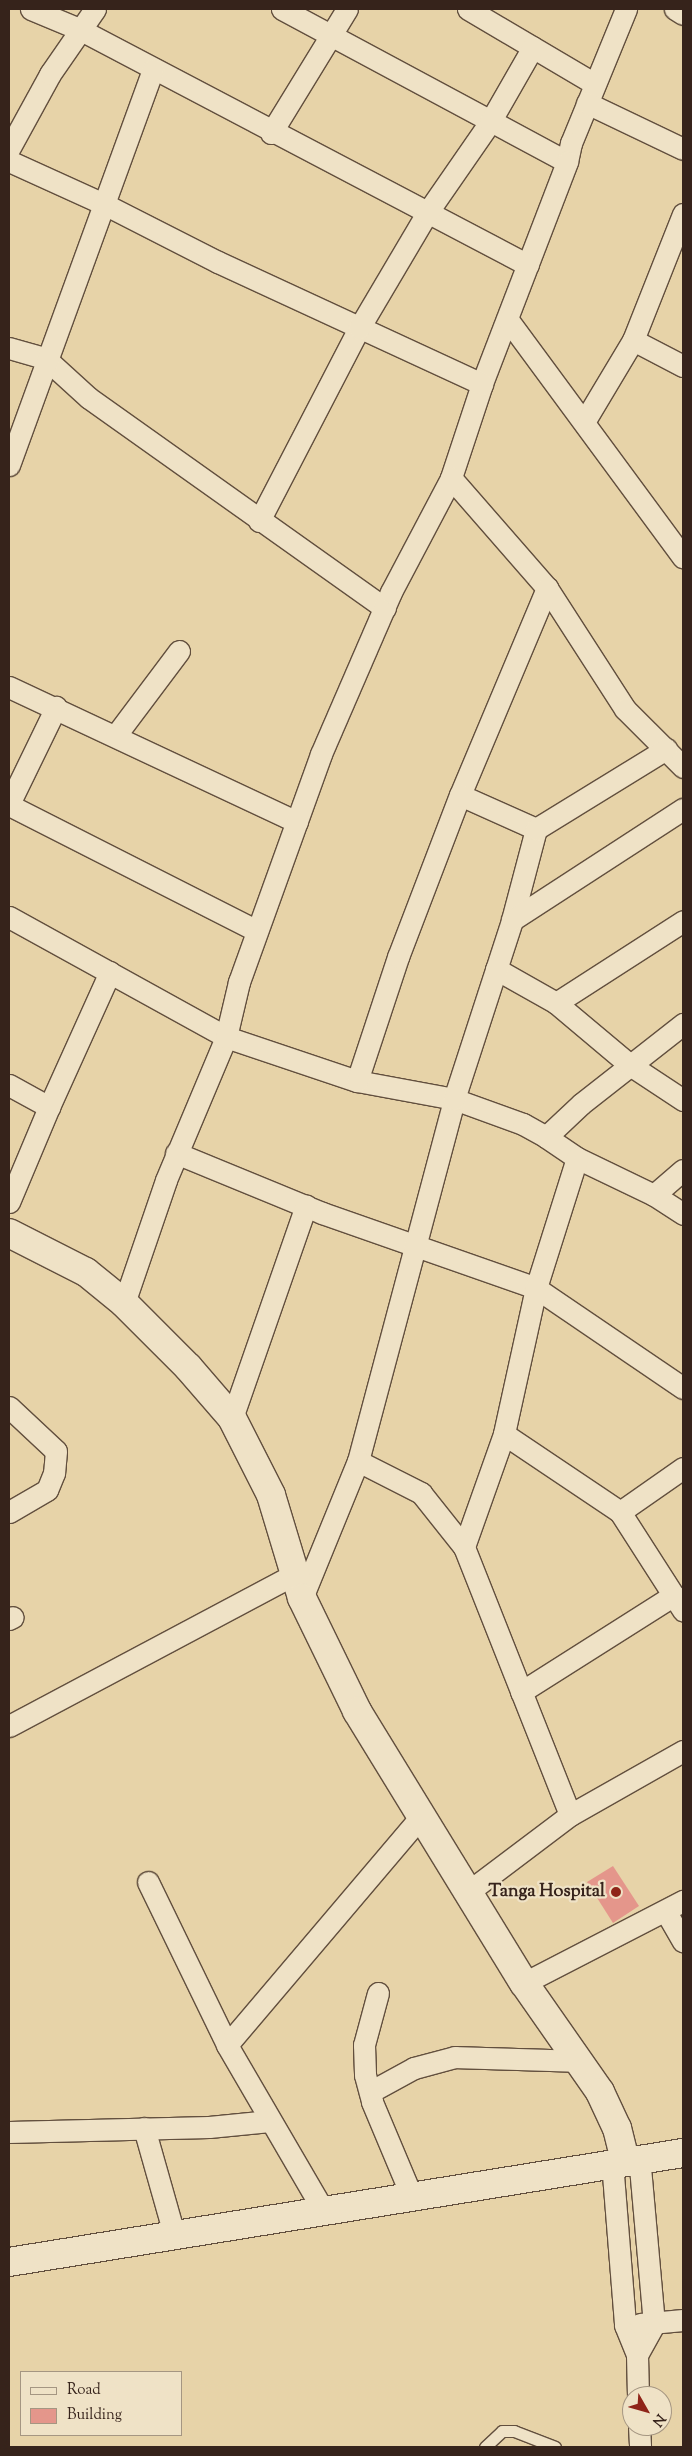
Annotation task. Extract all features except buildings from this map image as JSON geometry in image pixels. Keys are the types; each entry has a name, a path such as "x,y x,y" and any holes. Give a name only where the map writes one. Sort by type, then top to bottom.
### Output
{"street":[{"path":"31,9 79,29 271,133 528,265"},
{"path":"9,149 79,29 95,9"},
{"path":"282,9 328,36 567,162"},
{"path":"271,133 328,36 347,9"},
{"path":"468,9 533,47 591,94 683,149"},
{"path":"124,1303 176,1153 226,1037 239,982 321,754 385,608 451,478 482,384 508,320 591,94 626,9"},
{"path":"674,9 683,14"},
{"path":"259,521 359,328 427,214 490,122 533,47"},
{"path":"9,465 45,358 153,69"},
{"path":"9,161 104,204 218,262 482,384"},
{"path":"584,422 634,340 683,214"},
{"path":"508,320 683,557"},
{"path":"634,340 683,366"},
{"path":"9,348 45,358 89,398 259,521 385,608"},
{"path":"451,478 547,588 626,709 683,767"},
{"path":"357,1080 398,957 460,795 547,588"},
{"path":"116,735 179,651"},
{"path":"9,687 116,735 297,822"},
{"path":"56,707 9,805 257,931"},
{"path":"9,1726 299,1586 358,1461 454,1099 512,920 536,830 666,749"},
{"path":"460,795 536,830"},
{"path":"512,920 683,809"},
{"path":"9,917 226,1037 357,1080 454,1099 523,1124 577,1158 654,1195 683,1214"},
{"path":"556,1003 683,921"},
{"path":"496,969 556,1003 630,1065 683,1100"},
{"path":"9,1202 49,1107 110,972"},
{"path":"546,1137 630,1065 683,1024"},
{"path":"9,1085 49,1107"},
{"path":"176,1153 306,1205 536,1288 683,1388"},
{"path":"464,1547 504,1434 536,1288 577,1158"},
{"path":"654,1195 683,1170"},
{"path":"232,1418 306,1205"},
{"path":"9,1233 86,1272 124,1303 188,1367 232,1418 271,1495 299,1586 357,1711 524,1983 580,2061 617,2128 625,2160 654,2324 637,2355"},
{"path":"9,1407 56,1451 54,1473 47,1490 9,1512"},
{"path":"504,1434 620,1512 678,1602 522,1692"},
{"path":"358,1461 421,1493 464,1547 570,1815"},
{"path":"620,1512 683,1468"},
{"path":"468,1892 570,1815 683,1751"},
{"path":"227,2045 421,1816"},
{"path":"148,1882 227,2045 323,2210"},
{"path":"524,1983 674,1906 683,1942"},
{"path":"378,1993 364,2045 370,2092 411,2195"},
{"path":"370,2092 414,2068 455,2057 580,2061"},
{"path":"9,2132 232,2126 270,2120"},
{"path":"144,2128 174,2234"},
{"path":"9,2262 683,2152"},
{"path":"625,2160 625,2325 637,2355 638,2386"},
{"path":"625,2325 683,2320"}],"lane":[{"path":"485,2447 502,2431 514,2431 555,2447"}],"place":[{"name":"Tanga Hospital","path":"616,1892"}]}
